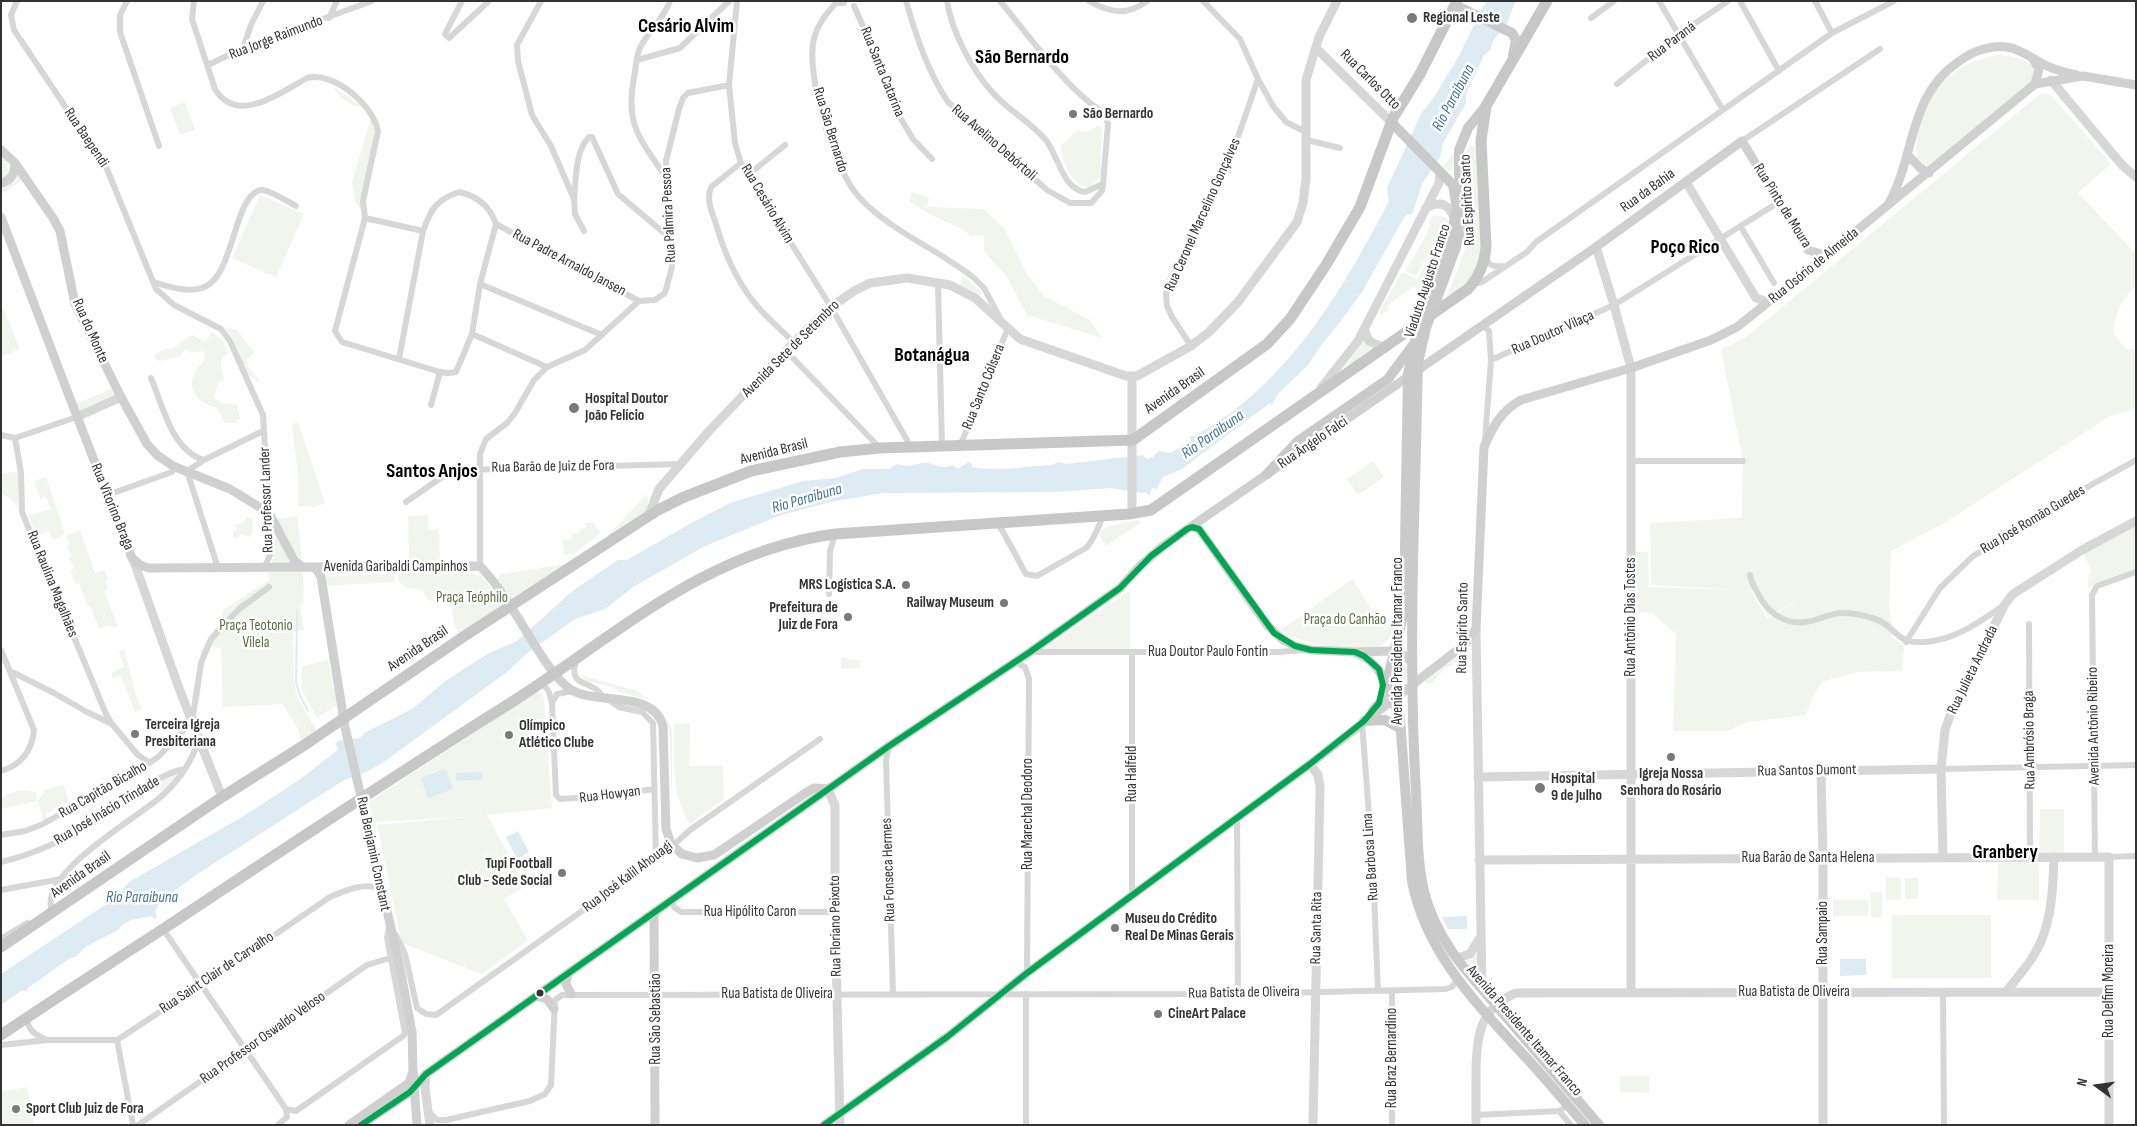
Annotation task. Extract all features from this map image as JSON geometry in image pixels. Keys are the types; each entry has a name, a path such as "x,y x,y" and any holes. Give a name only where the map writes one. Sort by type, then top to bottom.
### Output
{"highway":[{"path":"1486,106 1547,1"},
{"name":"Avenida Brasil","path":"1,947 55,908 222,798 345,723 360,706 511,609 648,517 684,497 751,471 840,452 880,448 1133,440 1259,350 1290,319 1326,265 1362,202 1391,122 1420,74 1456,4"},
{"name":"Rua Espírito Santo","path":"1470,287 1481,269 1486,253 1480,141 1486,106"},
{"name":"Rua da Bahia","path":"1313,396 1386,348 1470,287"},
{"path":"1,1035 361,797 554,675 628,621 683,588 737,560 803,538 835,534 1105,515 1131,510 1151,510 1313,396"}],"main road":[{"path":"1456,4 1512,33 1516,37 1516,45 1508,66"},
{"path":"1887,207 1899,181 1915,122 1926,96 1948,69 1958,61 1978,51 1996,47 2018,49 2034,60 2050,67 2083,76"},
{"path":"2034,60 2051,80"},
{"path":"2032,87 2039,74 2034,60"},
{"name":"Rua Osório de Almeida","path":"1484,447 1503,412 1521,400 1631,368 1711,340 1742,323 1887,207 2032,87 2051,80 2083,76 2136,85"},
{"name":"Viaduto Augusto Franco","path":"1410,486 1408,374 1413,346 1422,315 1464,215 1459,173 1460,146 1468,128 1486,106"},
{"name":"Rua Carlos Otto","path":"1391,122 1438,169"},
{"name":"Rua da Bahia","path":"1435,358 1742,141"},
{"name":"Rua Pinto de Moura","path":"1742,141 1808,250 1821,254 1832,251"},
{"name":"Rua do Monte","path":"3,152 15,163 54,218 60,231 75,304 121,397 147,444 157,455 173,466 230,489 269,513"},
{"path":"1907,154 1920,168 1929,172"},
{"path":"1,183 10,179 15,163"},
{"name":"Viaduto Augusto Franco","path":"1410,486 1418,362 1426,328 1452,245 1457,209 1455,192 1450,181 1438,169"},
{"name":"Rua Vitorino Braga","path":"1,217 132,558"},
{"path":"1802,275 1808,263 1808,250"},
{"path":"1267,474 1298,441 1388,379 1413,346"},
{"name":"Rua Ângelo Falci","path":"361,1125 410,1092 426,1074 828,789 1030,652 1120,588 1140,566 1163,546 1435,358"},
{"name":"Rua Espírito Santo","path":"1476,629 1484,447"},
{"name":"Avenida Presidente Itamar Franco","path":"1410,486 1404,612 1389,673 1393,700 1400,719 1412,881 1415,897 1424,926 1458,980 1486,1016 1585,1125"},
{"name":"Avenida Presidente Itamar Franco","path":"1410,486 1412,726 1421,874 1427,902 1436,923 1456,958 1599,1125"},
{"path":"269,513 294,560 307,567"},
{"path":"1192,527 1199,529 1274,633 1295,646 1311,650"},
{"path":"132,558 140,565 148,568"},
{"path":"480,566 554,675 573,691 646,706 654,710 659,716 663,726 666,829 671,844 682,854 701,858 714,855 807,792 814,788 828,789"},
{"name":"Avenida Garibaldi Campinhos","path":"148,568 480,566"},
{"name":"Avenida Garibaldi Campinhos","path":"307,567 320,574 322,585"},
{"path":"330,567 322,585 345,723"},
{"path":"824,1125 947,1037 1027,973 1310,764 1465,644 1476,629"},
{"name":"Rua Doutor Paulo Fontin","path":"1311,650 1394,651"},
{"path":"1394,651 1402,654 1412,662"},
{"path":"1355,652 1368,659 1382,674 1381,700 1363,722"},
{"path":"1363,722 1385,720 1400,728"},
{"name":"Rua Benjamin Constant","path":"345,723 389,926 394,961"},
{"name":"Rua São Sebastião","path":"654,913 656,994 655,1125"},
{"path":"394,961 412,1032 417,1125"},
{"path":"568,973 566,984 570,994"},
{"path":"536,996 547,999 554,1005"},
{"path":"349,1125 406,1086 411,1080 413,1071"}],"street":[{"name":"Rua Baependi","path":"17,1 11,16 14,30 107,169 152,282 164,298 174,305 222,329 230,342 248,386 258,402 262,415 263,431"},
{"path":"127,1 120,15 120,32 159,146"},
{"path":"194,1 192,19 215,89 220,98 239,105 264,102 314,76 331,81 344,88 368,108 376,123 378,131 363,201 364,218 336,324 336,332 342,342 440,372 456,372 472,334 480,284 496,224"},
{"path":"243,48 251,25 263,1"},
{"path":"329,18 337,1"},
{"name":"Rua Jorge Raimundo","path":"208,65 243,48 372,1"},
{"path":"462,1 445,34 450,38 489,1"},
{"path":"541,1 517,44 518,61 532,115 552,146 574,199"},
{"path":"666,177 641,140 632,120 632,90 639,50 666,12 670,1"},
{"path":"638,60 680,48 730,1"},
{"name":"Rua Cesário Alvim","path":"737,1 729,85 735,143 740,163 831,307 912,447"},
{"name":"Rua Avelino Debórtoli","path":"906,1 913,27 938,87 959,114 1048,190 1070,203 1091,203 1102,191 1103,184"},
{"path":"947,1 949,13 973,65 992,93 1046,140 1072,186 1085,192 1103,184 1108,124 1105,113 1091,104 1065,78 1000,1"},
{"path":"1090,1 1111,12 1128,11 1147,1"},
{"path":"1203,1 1240,39 1266,95 1286,122 1306,136 1340,148"},
{"path":"1131,510 1132,376 1137,376 1191,346 1209,332 1238,302 1297,222 1303,203 1306,80 1313,55 1317,49 1319,37 1337,1"},
{"path":"1591,18 1614,1"},
{"path":"1659,1 1723,110"},
{"name":"Rua Paraná","path":"1617,84 1678,35 1728,1"},
{"path":"1740,1 1778,71"},
{"path":"1815,1 1832,33"},
{"path":"840,2 848,7 855,3"},
{"name":"Rua São Bernardo","path":"840,2 825,15 819,26 814,37 812,60 827,130 841,171 848,184 860,198 880,216 974,278 984,288 1000,319"},
{"name":"Rua da Bahia","path":"1470,287 1482,282 1503,266 1527,252 1536,242 1832,33 1893,2"},
{"name":"Rua Santa Catarina","path":"855,3 896,110 913,139 932,159"},
{"name":"Rua Carlos Otto","path":"1317,49 1391,122"},
{"name":"Rua da Bahia","path":"1742,141 1880,49"},
{"name":"Rua Ceronel Marcelino Gonçalves","path":"1191,346 1172,317 1166,294 1171,278 1216,191 1239,134 1258,79"},
{"path":"2051,80 2122,165 2136,177"},
{"name":"Rua Palmira Pessoa","path":"639,301 655,300 666,293 672,267 666,161 671,136 683,98 688,93 729,85"},
{"path":"2032,87 2039,85 2061,91"},
{"path":"584,230 575,214 574,199 581,150 585,141 592,137 618,194 670,238"},
{"path":"748,175 785,145"},
{"path":"740,163 711,187 709,205 726,256 738,277 754,302 794,343"},
{"path":"1313,396 1352,351 1439,183 1438,169"},
{"path":"1686,182 1756,298 1768,302"},
{"path":"152,282 179,289 198,289 209,285 222,267 247,202 256,192 265,190 296,206"},
{"name":"Rua Padre Arnaldo Jansen","path":"399,360 423,230 438,202 459,192 477,198 489,211 496,224 639,301 585,350 547,367 534,380 516,413 483,443 480,454 480,566"},
{"name":"Rua Doutor Vilaça","path":"1492,360 1614,305 1721,240 1779,202"},
{"path":"1426,208 1437,204 1446,205 1450,208 1456,220"},
{"path":"364,218 423,230"},
{"path":"1741,227 1774,283"},
{"name":"Rua Antônio Dias Tostes","path":"1596,246 1631,368 1631,993"},
{"path":"1486,253 1487,261 1491,266 1503,266"},
{"name":"Avenida Sete de Setembro","path":"648,517 659,489 678,464 831,307 854,291 870,283 907,278 950,285 968,293 1000,319 1020,339 1132,376"},
{"path":"938,283 942,446"},
{"path":"480,284 602,335"},
{"name":"Rua Espírito Santo","path":"1482,325 1489,330 1492,360 1484,447"},
{"name":"Rua Santo Cólsera","path":"960,446 1008,328"},
{"path":"1364,329 1369,341 1386,348"},
{"path":"472,334 547,367"},
{"path":"786,352 880,448"},
{"path":"432,405 440,372"},
{"path":"151,378 176,439 190,455 204,460"},
{"path":"2,433 15,438 77,416 121,397"},
{"path":"218,568 187,471 204,460 263,431"},
{"name":"Rua Professor Lander","path":"263,431 270,555 264,568"},
{"name":"Rua Raulina Magalhães","path":"15,438 21,473 22,512 106,714 112,724"},
{"name":"Rua José Romão Guedes","path":"1906,642 1940,588 1972,557 2034,516 2136,460"},
{"path":"1631,461 1743,461"},
{"name":"Rua Barão de Juiz de Fora","path":"406,502 442,477 480,469 678,464"},
{"path":"104,485 111,491 116,492 172,472 173,466"},
{"path":"995,522 1002,530 1026,574 1037,576 1086,548 1092,542 1105,515"},
{"path":"1750,574 1766,608 1780,618 1790,622 1806,622 1842,613 1856,614 1874,618 1906,642 1934,641 1960,633 2004,604 2013,594 2082,550 2136,521"},
{"path":"829,594 830,551 835,534"},
{"name":"Rua Vitorino Braga","path":"132,558 222,798"},
{"path":"141,579 148,568"},
{"name":"Avenida Antônio Ribeiro","path":"2095,856 2092,595 2097,586 2136,572"},
{"path":"192,722 201,663 211,639 239,609 269,587"},
{"name":"Rua Julieta Andrada","path":"1943,857 1941,769 1943,746 1952,710 2004,604"},
{"name":"Rua Ambrósio Braga","path":"2028,624 2030,857"},
{"name":"Rua Espírito Santo","path":"1476,629 1482,989"},
{"path":"1,650 10,672 10,681 21,708 27,711 34,730 33,741 28,752 17,765 1,771"},
{"name":"Rua Doutor Paulo Fontin","path":"1030,652 1278,652 1311,650"},
{"name":"Rua Halfeld","path":"1132,652 1132,896"},
{"path":"576,659 574,668 577,680 594,687 606,699 619,707 642,712 650,718 654,729 656,859"},
{"name":"Rua Marechal Deodoro","path":"1015,662 1025,667 1029,679 1027,973"},
{"path":"10,672 112,724 138,755 150,763"},
{"path":"540,684 550,693 552,703"},
{"path":"552,703 557,694 573,691"},
{"name":"Rua Howyan","path":"552,703 556,795 560,799 566,800 654,789"},
{"name":"Rua Capitão Bicalho","path":"1,835 25,831 41,825 150,763 192,722"},
{"name":"Rua Barbosa Lima","path":"1363,722 1378,991"},
{"name":"Rua José Kalil Ahouagi","path":"436,1015 656,859 690,830 820,738"},
{"path":"1,939 55,908 50,901 54,889 61,879 103,838 164,795 184,769 199,740"},
{"name":"Rua Fonseca Hermes","path":"889,746 886,767 893,994"},
{"name":"Rua Santa Rita","path":"1310,764 1318,775 1320,787 1313,1125"},
{"name":"Rua Santos Dumont","path":"1478,777 2136,765"},
{"name":"Rua José Inácio Trindade","path":"1,862 28,856 44,849 107,815 155,781 172,772 184,769"},
{"name":"Rua Sampaio","path":"1821,771 1823,858 1823,1125"},
{"name":"Rua Floriano Peixoto","path":"828,789 835,806 834,912 840,1125"},
{"path":"1237,818 1238,994"},
{"name":"Rua Delfim Moreira","path":"2109,856 2109,1125"},
{"name":"Rua Barão de Santa Helena","path":"1479,860 2136,856"},
{"path":"2006,992 2036,953 2047,923 2052,897 2054,857"},
{"path":"1,890 61,879"},
{"name":"Rua Saint Clair de Carvalho","path":"116,1040 330,897 349,890 369,886 381,889"},
{"name":"Rua Hipólito Caron","path":"672,900 674,907 681,912 834,912"},
{"name":"Rua Benjamin Constant","path":"389,926 405,954 417,1008 426,1014 436,1015"},
{"path":"163,929 286,1108 287,1117 278,1125"},
{"path":"1456,958 1470,954 1480,936"},
{"name":"Rua Benjamin Constant","path":"286,1108 296,1111 403,1036 394,961"},
{"name":"Rua Professor Oswaldo Veloso","path":"138,1125 367,966 394,961"},
{"name":"Rua Batista de Oliveira","path":"554,1005 562,994 1238,994 1446,989 1452,988 1458,980"},
{"name":"Rua Braz Bernardino","path":"1392,991 1392,1125"},
{"path":"1943,992 1944,1125"},
{"name":"Rua Batista de Oliveira","path":"1486,1016 1516,993 2109,992"},
{"path":"1026,994 1026,1125"},
{"path":"427,1110 437,1120 446,1120 530,1101 545,1094 551,1085 554,1005"},
{"path":"1476,1125 1476,1046 1479,1030 1486,1016"},
{"path":"26,1018 29,1028 35,1034 48,1040"},
{"path":"1,1045 48,1040 116,1040 133,1125"},
{"path":"426,1074 425,1088 430,1125"},
{"path":"1476,1115 1558,1111 1564,1108 1565,1102"},
{"path":"1558,1111 1571,1125"}],"green space":[{"path":"1998,55 2028,62 2035,68 2035,79 1928,166 1919,163 1916,149 1919,130 1931,98 1939,87 1958,70 1970,63"},
{"path":"333,86 364,108 346,101"},
{"path":"2045,93 2051,95 2111,164 2078,193 2136,254 2136,287 2130,291 2122,302 2115,320 2113,333 2126,349 2136,349 2136,409 2110,416 1946,522 1891,551 1889,607 1893,638 1904,646 1902,671 1857,672 1822,682 1812,698 1806,715 1748,722 1727,731 1673,731 1676,634 1652,613 1637,612 1637,552 1648,552 1649,587 1746,590 1651,585 1650,523 1742,518 1743,461 1721,349 1745,338 2039,95","holes":["1754,590 1768,616 1799,600 1767,619 1751,591"]},
{"path":"185,102 195,130 180,135 170,108"},
{"path":"372,114 376,123 363,213 355,200 352,183"},
{"path":"1099,126 1102,128 1100,177 1091,187 1084,186 1079,184 1070,173 1063,159 1060,146 1078,130 1086,132"},
{"path":"1471,146 1476,148 1482,251 1472,278 1446,299 1463,256 1471,223 1463,159"},
{"path":"1455,151 1455,165 1449,172 1443,166"},
{"path":"1,157 7,162 8,172 1,180"},
{"path":"16,170 25,179 1,194 1,185"},
{"path":"912,192 929,198 927,207 984,209 1004,228 1028,276 1044,296 1090,320 1102,338 1027,315 1007,277 984,251 984,235 971,236 962,229 931,215 909,201"},
{"path":"260,195 304,214 276,277 232,258"},
{"path":"1437,215 1447,218 1449,225 1422,299 1414,286 1387,306 1389,309 1382,314 1379,312 1402,272 1417,279 1440,240 1443,225 1441,225 1437,239 1416,276 1405,271 1427,234 1432,216"},
{"path":"963,276 981,291 981,298 973,291 960,286"},
{"path":"4,310 20,349 1,357 1,311"},
{"path":"224,327 237,330 255,353 246,360 247,365 260,381 258,382 246,373 233,339"},
{"path":"212,332 223,341 228,354 222,357 221,365 224,381 218,382 214,398 224,404 231,403 237,405 240,418 235,423 225,423 217,408 206,404 194,391 192,380 205,358 203,351 191,353 186,349 180,356 160,361 155,359 155,354 168,348 171,349 190,336 193,335 205,342"},
{"path":"1364,341 1367,345 1377,349 1339,375"},
{"path":"115,387 119,397 78,415 74,405"},
{"path":"298,422 325,503 315,507 298,506 298,474 292,424"},
{"path":"1373,461 1384,477 1358,495 1347,479"},
{"path":"19,472 18,508 9,498 1,494 1,473"},
{"path":"46,477 65,534 53,540 49,531 37,536 28,515 51,510 46,496 40,499 34,481"},
{"path":"647,494 648,503 646,510 637,522 609,538 608,535"},
{"path":"428,515 428,530 439,529 440,562 409,562 408,516"},
{"path":"297,516 302,559 297,556 276,519"},
{"path":"247,517 253,520 252,533 249,537 240,534 240,536 235,538 233,532 237,529 234,526 244,522"},
{"path":"1138,520 1140,523 1106,546 1098,533 1108,526"},
{"path":"586,523 595,523 601,533 574,554 564,555 562,540 572,539 571,534 579,533 580,529 586,528"},
{"path":"2136,523 2136,570 2088,588 2088,575 2092,571 2083,553"},
{"path":"273,529 292,563 272,563 275,550"},
{"path":"80,530 95,573 104,570 108,579 105,581 108,588 104,591 118,626 112,628 111,625 99,629 90,605 88,606 79,583 76,584 70,570 74,568 69,558 72,556 67,546 70,544 66,536"},
{"path":"566,564 510,599 497,579 501,574"},
{"name":"Praça Teóphilo","path":"446,568 481,576 489,585 502,608 460,635 454,624 452,607 428,600 422,590 407,588 398,581 399,569"},
{"name":"Praça Teotonio Vilela","path":"268,572 303,572 304,603 300,605 304,630 293,632 294,684 297,697 318,733 302,743 298,729 283,704 223,707 221,649 217,647 211,647 204,661 199,704 190,696 194,694 201,651 222,617 223,610 269,580"},
{"path":"394,573 395,582 324,586 323,577"},
{"name":"Praça do Canhão","path":"1352,579 1385,630 1401,621 1385,643 1369,649 1343,648 1300,640 1281,630"},
{"path":"1130,590 1130,650 1042,650"},
{"path":"124,649 136,695 142,709 135,712 121,676 113,679 111,673 124,667 119,651"},
{"path":"841,657 861,661 860,668 841,669"},
{"path":"1456,657 1457,662 1444,669 1432,683 1426,683 1425,681"},
{"path":"1401,659 1407,667 1408,676 1404,684 1396,690 1394,678 1397,660"},
{"path":"328,660 337,705 317,718 302,690 302,666"},
{"path":"580,675 637,691 649,700 619,692 612,687 586,681"},
{"path":"537,691 543,695 552,808 487,815 525,886 504,899 528,940 482,974 402,943 377,825 465,817 373,822 369,802","holes":["456,773 481,773 482,780 456,781"]},
{"path":"665,717 671,727 672,734 672,799 669,727"},
{"path":"690,723 689,766 723,766 724,799 690,824 679,800 676,788 674,724"},
{"path":"182,771 162,793 156,783"},
{"path":"63,785 69,801 46,813 46,820 44,821 38,801 45,790"},
{"path":"17,791 36,792 38,801 1,809 1,799"},
{"path":"2040,809 2064,809 2064,855 2039,855"},
{"path":"1998,863 2039,863 2039,900 1997,900"},
{"path":"1886,877 1901,878 1901,900 1886,900"},
{"path":"1905,878 1918,878 1918,899 1905,899"},
{"path":"1871,892 1882,892 1882,917 1871,917"},
{"path":"1833,900 1868,900 1868,916 1833,916"},
{"path":"1892,915 1991,915 1991,978 1892,978"},
{"path":"1477,950 1479,984 1464,962 1473,959"},
{"path":"1620,1076 1649,1076 1649,1093 1620,1092"},
{"name":"Sport Club Juiz de Fora","path":"27,1087 34,1125 1,1125 1,1092"}],"water":[{"name":"Rio Paraibuna","path":"1487,1 1516,1 1506,25 1494,41 1491,49 1484,55 1466,94 1466,103 1443,143 1440,157 1422,184 1412,215 1407,214 1403,219 1362,292 1309,364 1277,395 1272,405 1270,403 1182,469 1163,477 1156,489 1152,488 1149,496 1146,492 1111,488 1056,492 883,493 831,502 781,515 705,546 633,587 605,609 575,619 526,654 507,672 381,764 344,780 199,873 160,901 155,912 157,917 154,919 152,916 131,920 122,925 118,930 87,946 75,957 70,958 28,988 27,991 21,991 1,1005 1,974 114,899 129,882 242,817 299,780 338,749 335,743 340,740 360,738 364,733 412,709 448,679 489,653 517,641 571,592 618,560 627,560 730,503 803,481 835,478 863,469 889,469 897,464 909,466 928,463 941,467 952,465 958,469 969,462 972,464 972,467 1002,469 1143,455 1147,459 1153,457 1159,451 1170,453 1191,441 1190,436 1195,436 1225,417 1265,383 1287,360 1326,310 1359,256 1389,201 1387,188 1421,114 1434,97 1459,56"},
{"path":"446,769 453,789 428,798 421,778"},
{"path":"482,772 482,780 456,781 456,773"},
{"path":"518,831 529,852 517,859 506,837"},
{"path":"1467,916 1467,929 1448,929 1442,917"},
{"path":"1840,959 1866,959 1866,975 1840,976"}],"waterway":[{"path":"297,611 296,683 308,711"}],"transit line":[{"path":"361,1125 410,1092 426,1074 889,746 1030,652 1120,588 1151,556 1187,529 1192,527 1199,529 1274,633 1295,646 1311,650 1355,652 1364,656 1379,669 1383,685 1379,703 1364,721 1310,764 1027,973 947,1037 824,1125"}],"place":[{"name":"Regional Leste","path":"1412,18"},
{"name":"São Bernardo","path":"1073,114"},
{"name":"Hospital Doutor João Felício","path":"574,408"},
{"name":"MRS Logística S.A.","path":"906,585"},
{"name":"Railway Museum","path":"1004,603"},
{"name":"Prefeitura de Juiz de Fora","path":"848,617"},
{"name":"Terceira Igreja Presbiteriana","path":"135,734"},
{"name":"Olímpico Atlético Clube","path":"509,735"},
{"name":"Igreja Nossa Senhora do Rosário","path":"1671,757"},
{"name":"Hospital 9 de Julho","path":"1540,788"},
{"name":"Tupi Football Club - Sede Social","path":"562,873"},
{"name":"Museu do Crédito Real De Minas Gerais","path":"1115,928"},
{"name":"CineArt Palace","path":"1158,1014"},
{"name":"Sport Club Juiz de Fora","path":"16,1109"}],"district":[{"name":"Cesário Alvim","path":"686,27"},
{"name":"São Bernardo","path":"1022,58"},
{"name":"Poço Rico","path":"1685,248"},
{"name":"Botanágua","path":"932,356"},
{"name":"Santos Anjos","path":"432,472"},
{"name":"Granbery","path":"2005,853"}]}
